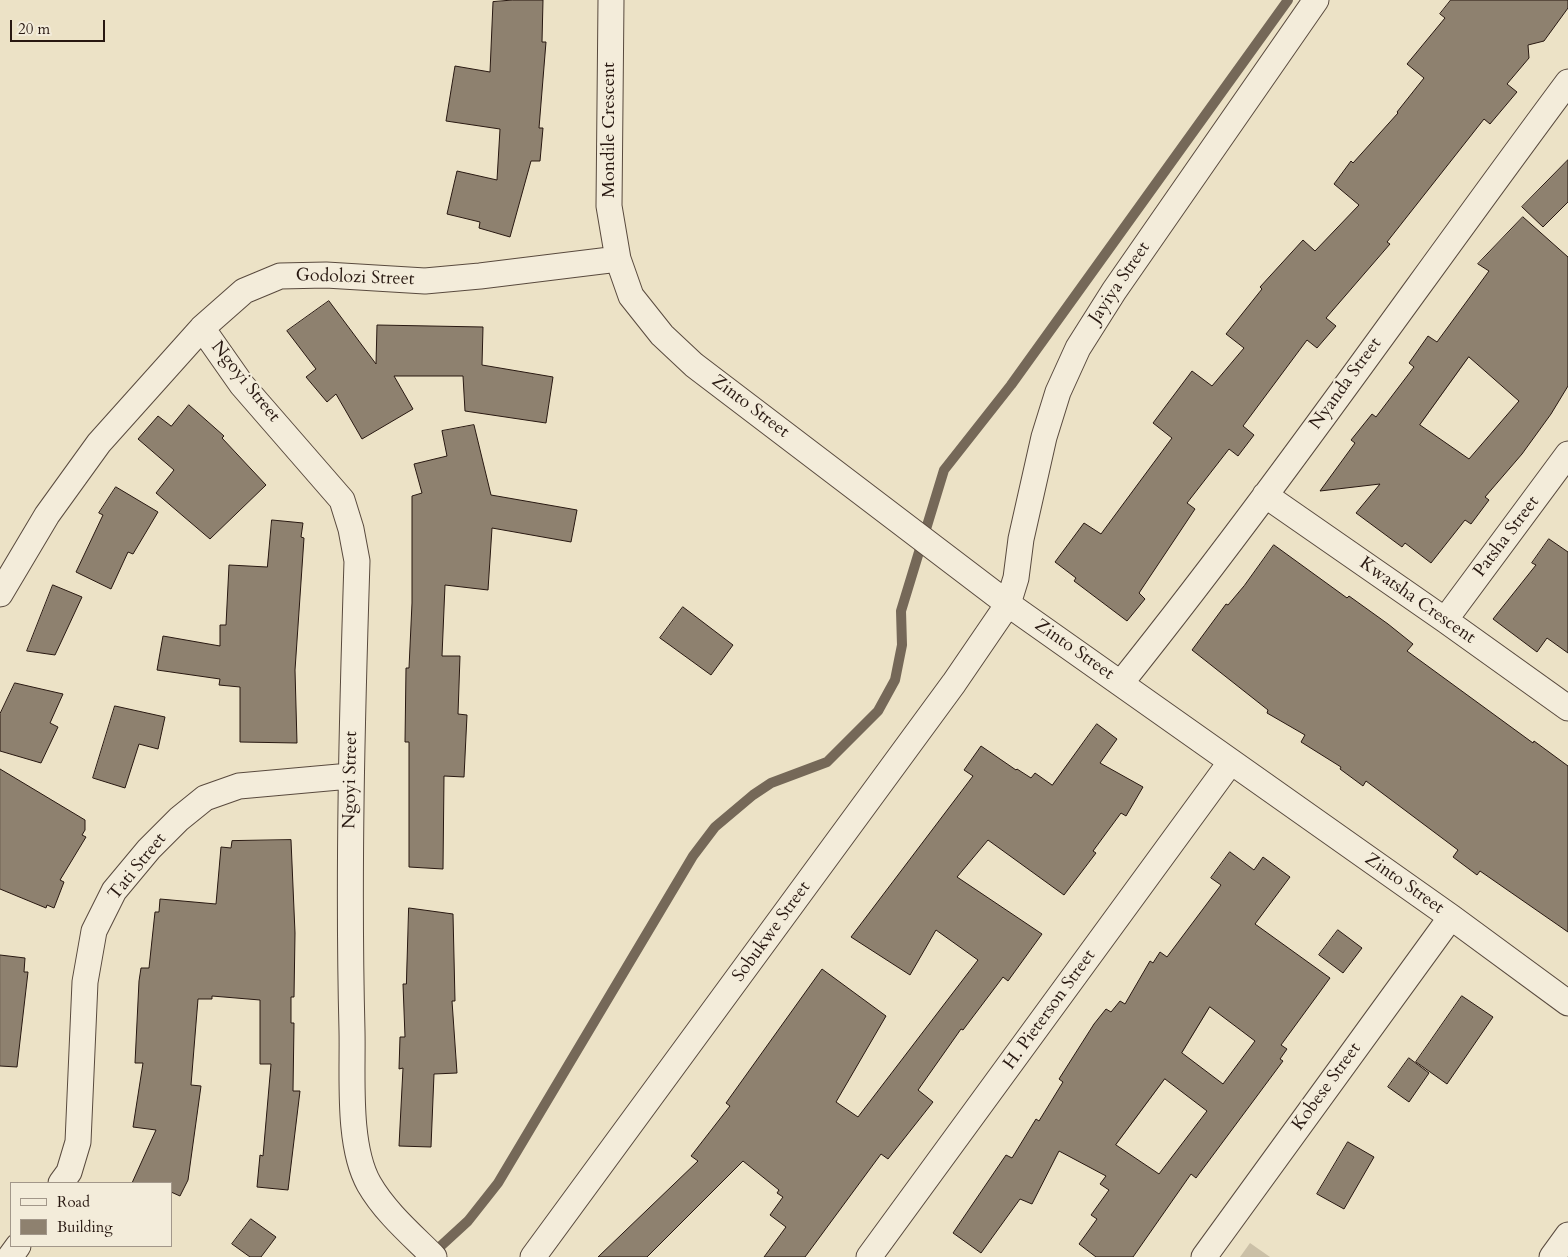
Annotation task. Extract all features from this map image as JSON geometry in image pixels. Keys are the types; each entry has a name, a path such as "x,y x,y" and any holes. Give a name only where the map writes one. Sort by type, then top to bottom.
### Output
{"street":[{"name":"Mondile Crescent","path":"611,0 609,206 618,259"},
{"name":"Jayiya Street","path":"1008,604 1016,578 1022,539 1044,437 1058,392 1078,348 1114,291 1316,0"},
{"name":"Nyanda Street","path":"1121,683 1265,496 1430,266 1568,82"},
{"name":"Godolozi Street","path":"0,594 70,481 99,443 202,328 244,292 280,276 326,275 425,281 618,259"},
{"name":"Zinto Street","path":"618,259 632,296 662,335 694,365 1008,604 1121,683 1230,763 1451,917 1568,1003"},
{"name":"Ngoyi Street","path":"202,328 242,385 342,500 351,529 357,562 350,776 354,1140 368,1183 397,1220 434,1257"},
{"name":"Patsha Street","path":"1445,620 1568,454"},
{"name":"Kwatsha Crescent","path":"1265,496 1445,620 1568,708"},
{"name":"Sobukwe Street","path":"534,1257 954,683 1008,604"},
{"name":"H. Pieterson Street","path":"869,1257 1230,763"},
{"name":"Tati Street","path":"62,1182 69,1172 78,1142 85,982 94,931 114,891 149,849 179,819 205,798 239,786 350,776"},
{"name":"Kobese Street","path":"1204,1257 1451,917"},
{"path":"1552,1257 1568,1235"}],"shaded area":[{"path":"1250,1243 1270,1257 1240,1257"}],"building":[{"path":"543,0 542,42 546,42 539,128 543,128 540,161 531,161 510,237 479,228 480,222 447,214 457,171 497,180 500,129 446,121 455,66 490,72 493,2"},
{"path":"1451,0 1568,0 1568,8 1544,41 1528,45 1529,58 1507,84 1517,92 1490,124 1484,119 1387,242 1390,244 1326,318 1336,326 1317,348 1307,340 1243,426 1254,435 1238,456 1229,449 1187,503 1195,509 1139,593 1145,599 1127,621 1074,581 1076,578 1055,562 1084,523 1101,534 1172,438 1153,423 1192,371 1212,386 1244,348 1226,334 1262,289 1260,287 1303,240 1315,251 1359,205 1334,184 1351,161 1353,163 1398,113 1424,78 1407,64 1445,18 1440,14"},
{"path":"1568,160 1568,202 1543,227 1522,207"},
{"path":"1523,217 1568,257 1568,386 1551,414 1522,454 1485,497 1489,500 1471,524 1465,520 1431,563 1405,543 1402,547 1356,513 1380,484 1320,491 1355,443 1351,440 1372,414 1376,417 1414,367 1409,363 1428,336 1437,342 1489,271 1478,264","holes":["1469,357 1519,401 1469,459 1420,425"]},
{"path":"329,301 376,364 377,325 483,327 482,365 553,377 546,423 465,411 463,376 394,376 413,409 362,439 336,394 327,402 306,377 316,369 287,331"},
{"path":"189,405 224,436 222,438 266,485 210,539 156,493 174,470 138,439 158,416 171,426"},
{"path":"474,425 491,495 577,510 571,542 492,528 488,590 445,585 442,656 460,656 458,714 467,715 464,777 444,776 443,869 409,867 409,742 405,742 406,668 409,668 412,603 412,496 422,493 414,464 447,456 442,431"},
{"path":"116,487 158,512 133,554 128,552 111,589 76,572 103,515 99,513"},
{"path":"272,520 303,523 301,537 304,538 295,670 297,743 240,742 240,687 219,685 220,679 157,670 163,636 220,646 220,625 226,625 229,565 267,567"},
{"path":"1549,539 1568,552 1568,653 1547,638 1537,652 1493,619 1536,565 1532,563"},
{"path":"1274,545 1347,598 1349,596 1388,624 1413,644 1407,651 1533,743 1534,741 1568,766 1568,932 1480,871 1477,875 1453,857 1458,850 1366,781 1363,786 1340,769 1341,767 1301,742 1305,735 1267,713 1268,710 1192,650 1226,604 1228,605 1244,586"},
{"path":"53,585 82,597 55,655 27,651"},
{"path":"683,607 733,645 711,675 660,638"},
{"path":"15,683 63,694 50,723 58,727 41,763 0,751 0,714"},
{"path":"115,706 165,717 158,749 139,744 125,788 93,778"},
{"path":"1097,724 1117,739 1100,763 1143,787 1126,816 1121,813 1093,851 1096,853 1064,895 988,840 957,877 1042,934 1008,981 1003,977 963,1030 961,1029 918,1090 933,1102 888,1159 881,1154 805,1257 764,1257 786,1227 770,1215 783,1197 777,1193 779,1190 743,1161 647,1257 598,1257 698,1161 691,1156 730,1106 726,1103 822,969 886,1016 836,1102 858,1117 978,960 936,930 910,975 851,937 973,776 964,770 981,746 1016,770 1031,778 1035,773 1052,785"},
{"path":"0,769 85,820 85,830 82,835 86,837 60,880 64,882 54,908 47,905 46,908 0,889"},
{"path":"291,840 295,933 294,997 291,997 291,1023 294,1023 293,1091 300,1091 288,1190 257,1187 260,1155 263,1156 271,1064 260,1064 260,1000 212,996 212,999 198,999 191,1085 201,1086 188,1180 180,1196 172,1192 172,1182 132,1182 156,1130 133,1127 143,1063 135,1063 139,981 141,968 149,968 155,912 159,912 160,899 216,904 221,847 231,848 232,841"},
{"path":"1230,852 1254,870 1263,857 1290,877 1255,924 1330,978 1281,1045 1287,1049 1280,1059 1283,1061 1196,1178 1191,1174 1133,1257 1096,1257 1079,1244 1097,1219 1091,1215 1109,1190 1100,1184 1106,1176 1059,1151 1032,1204 1020,1199 981,1253 953,1233 1006,1155 1012,1158 1036,1119 1039,1121 1063,1082 1059,1079 1094,1024 1106,1009 1111,1012 1120,1001 1125,1004 1150,961 1153,963 1160,952 1167,957 1221,885 1211,878","holes":["1210,1007 1255,1041 1223,1084 1182,1053","1165,1079 1207,1111 1159,1174 1116,1145"]},
{"path":"409,908 453,914 455,1001 452,1001 457,1073 434,1074 431,1147 399,1146 403,1068 399,1069 400,1037 405,1037 403,984 406,984"},
{"path":"1338,930 1362,948 1343,973 1319,955"},
{"path":"0,955 25,958 24,972 28,972 17,1067 0,1066"},
{"path":"1462,996 1493,1017 1447,1084 1416,1062"},
{"path":"1409,1058 1429,1073 1409,1102 1388,1087"},
{"path":"1348,1142 1374,1157 1344,1209 1317,1194"},
{"path":"251,1219 276,1237 261,1257 250,1257 232,1244"}],"waterway":[{"path":"431,1255 468,1221 498,1183 693,856 715,827 753,795 771,783 827,762 878,711 895,680 902,645 901,611 944,470 1011,385 1288,0"}]}
